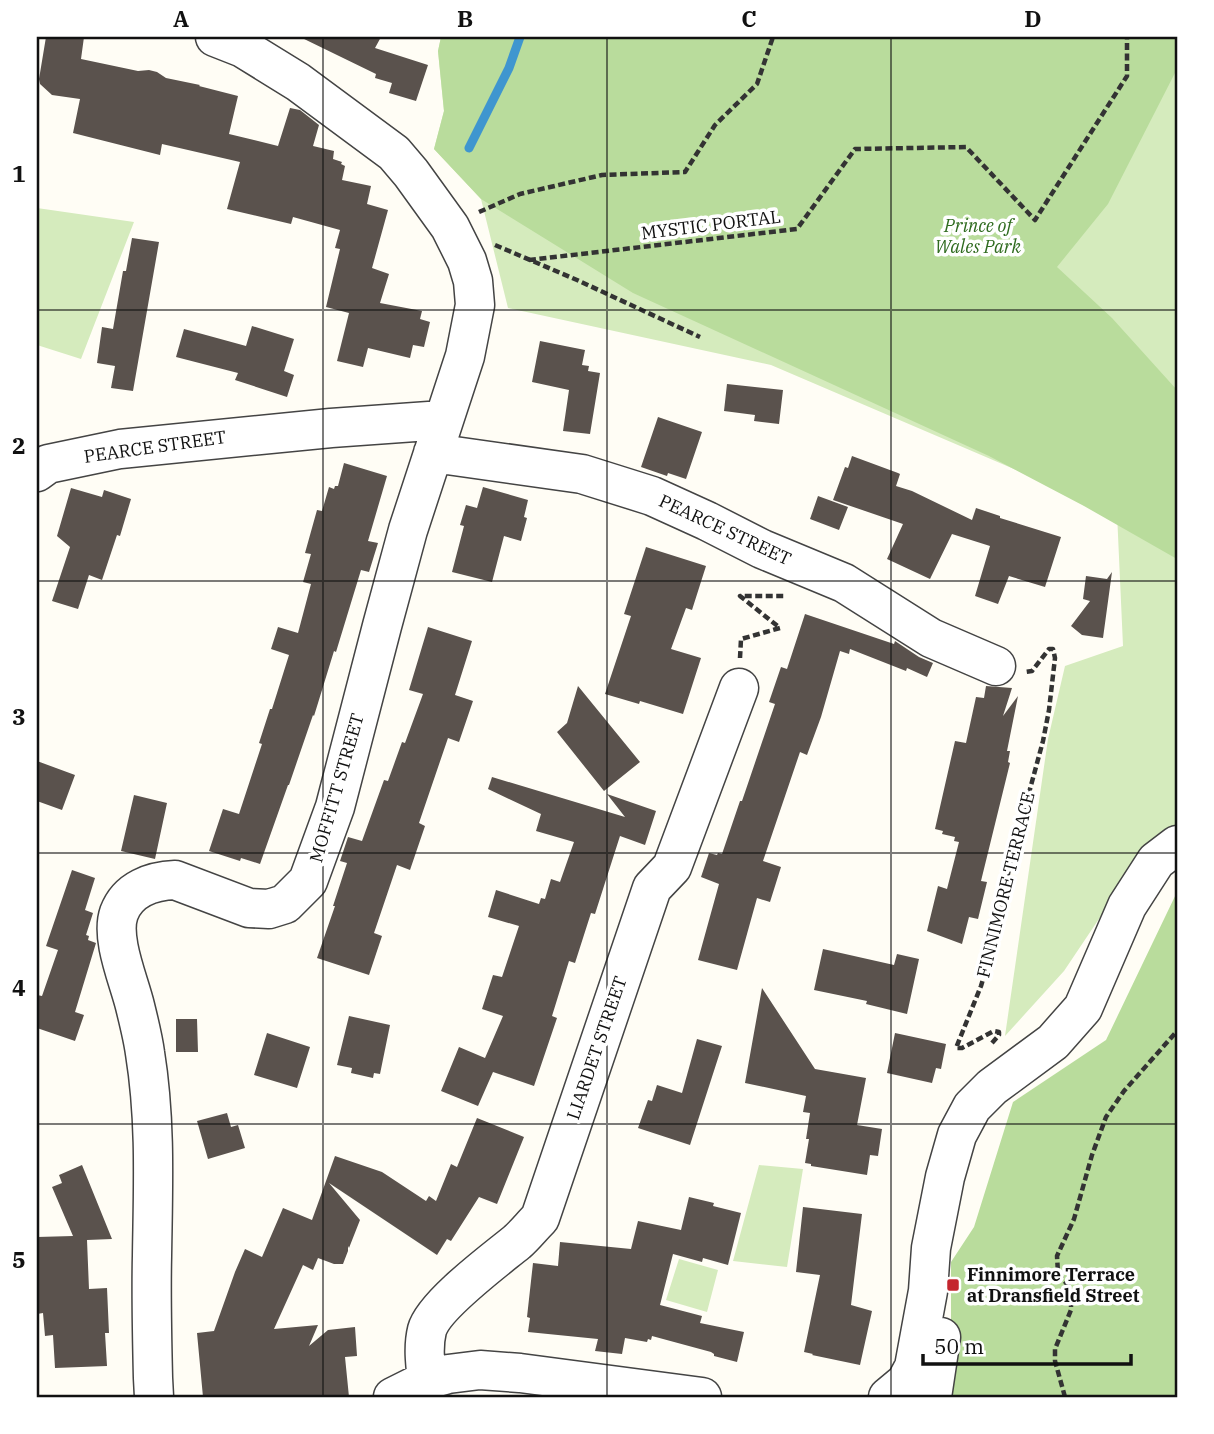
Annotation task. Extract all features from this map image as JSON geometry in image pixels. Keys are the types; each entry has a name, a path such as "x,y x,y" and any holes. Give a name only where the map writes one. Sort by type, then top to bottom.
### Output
{"street":[{"name":"MOFFITT STREET","path":"155,1397 152,1102 145,1052 121,959 117,930 119,914 135,891 162,881 175,880 250,908 269,909 285,904 308,881 335,807 408,530 465,356 475,305 473,281 455,236 394,153 298,82 243,48 215,37"},
{"name":"PEARCE STREET","path":"37,472 48,464 120,449 331,428 438,437 582,474 652,496 782,558 844,583 932,638 1007,670"},
{"name":"LIARDET STREET","path":"426,1380 424,1348 428,1328 438,1310 520,1240 540,1218 652,888 672,867 739,688"},
{"path":"891,1395 906,1382 914,1367 928,1291 934,1229 957,1135 972,1107 992,1087 1053,1042 1083,1008 1127,906 1156,861 1177,845"},
{"path":"928,1291 939,1304 941,1335 932,1397"},
{"path":"393,1397 426,1380 480,1370 702,1397"}],"path":[{"path":"700,337 489,243 455,236 472,215 520,194 602,175 685,172 715,125 757,84 773,37"},
{"name":"MYSTIC PORTAL","path":"529,260 797,229 855,149 966,148 1035,220 1127,76 1128,37"},
{"path":"739,688 741,639 780,628 740,596 786,596 782,558"},
{"name":"FINNIMORE TERRACE","path":"986,1051 999,1032 995,1031 962,1048 956,1048 981,986 998,928 1010,863 1043,741 1055,658 1053,649 1049,649 1032,671 1007,670"},
{"path":"1065,1397 1055,1361 1055,1349 1072,1310 1071,1289 1058,1273 1058,1256 1074,1220 1092,1154 1106,1117 1124,1091 1177,1031"}],"green space":[{"name":"Prince of Wales Park","path":"441,37 1177,37 1177,829 1117,892 1064,971 1005,1036 1048,739 1065,666 1123,646 1117,513 771,365 508,308 481,199 434,149 444,111 438,51"},
{"name":"Prince of Wales Park","path":"441,37 1177,37 1177,69 1108,204 1057,267 1112,318 1177,390 1177,559 989,456 633,293 481,199 434,149 444,111 438,51"},
{"path":"37,208 134,222 81,359 37,345"},
{"path":"1177,892 1177,1397 934,1397 951,1363 951,1262 974,1227 1013,1102 1106,1040"},
{"path":"759,1165 803,1169 787,1267 733,1261"},
{"path":"679,1259 718,1270 707,1312 666,1300"}],"building":[{"path":"46,37 84,37 81,59 138,71 149,70 166,78 238,96 229,134 278,146 290,108 300,110 319,125 313,146 334,151 333,159 345,166 342,180 371,186 367,204 388,210 372,268 389,274 380,303 422,311 420,319 430,322 424,347 413,345 410,358 368,348 363,367 337,361 349,313 326,307 340,249 335,248 340,230 293,217 291,224 227,209 240,162 162,144 160,155 73,133 80,99 52,95 40,84"},
{"path":"300,37 381,37 375,48 428,65 416,101 389,93 392,83 375,78 376,74"},
{"path":"132,238 159,242 133,391 111,388 115,366 97,363 102,327 113,329"},
{"path":"252,326 294,339 284,371 294,375 287,397 235,380 238,373 176,357 184,329 246,346"},
{"path":"540,341 585,350 582,365 589,366 588,371 600,373 590,434 563,431 569,390 532,382"},
{"path":"727,384 783,390 779,424 754,421 755,415 724,411"},
{"path":"658,417 702,432 686,479 641,467"},
{"path":"852,456 900,474 896,486 972,520 976,508 1061,537 1045,587 1009,576 998,604 975,596 990,546 952,534 930,579 887,559 903,524 833,500"},
{"path":"344,463 387,476 368,541 378,543 369,572 361,570 336,652 334,651 314,716 260,864 241,858 240,861 209,851 223,809 239,814 262,744 259,743 289,655 271,649 278,627 298,633 311,584 303,582 311,554 305,553 317,510 322,511 329,487 334,489 338,486"},
{"path":"483,487 528,500 521,541 504,536 492,582 452,572 464,526 460,525 466,505 477,508"},
{"path":"71,488 102,497 104,490 131,499 120,536 117,535 102,580 89,575 78,609 52,601 70,547 57,536"},
{"path":"818,496 848,507 839,530 810,519"},
{"path":"646,547 706,566 692,610 686,608 671,649 701,658 683,714 605,694 631,616 624,614"},
{"path":"1112,572 1103,638 1082,635 1071,626 1090,601 1083,599 1086,576 1107,579"},
{"path":"805,614 894,644 895,641 933,663 927,677 850,649 849,654 840,651 821,717 807,755 800,752 763,861 781,867 770,902 757,898 737,970 698,960 719,884 701,877 709,853 722,854 775,704 769,702 781,667 787,669"},
{"path":"428,627 472,641 455,695 473,701 459,742 448,738 419,823 425,826 410,870 397,865 374,933 382,936 369,975 317,958 347,863 340,861 348,837 362,841 384,780 388,781 423,694 409,690"},
{"path":"578,686 640,762 604,791 557,732 567,723"},
{"path":"986,686 1012,688 1003,716 1018,696 1007,751 1010,751 1010,763 981,881 987,882 978,919 969,917 962,944 927,931 938,886 947,889 959,842 954,841 955,837 935,829 955,741 966,743 976,697 984,698"},
{"path":"37,761 75,775 62,810 37,801"},
{"path":"492,777 625,817 607,794 656,811 645,845 620,836 595,914 591,913 575,963 569,961 552,1016 557,1018 534,1086 493,1072 478,1106 441,1091 459,1047 485,1058 503,1016 482,1009 493,975 502,977 519,926 488,917 496,890 539,904 541,898 545,899 551,879 560,882 574,842 536,831 541,814 488,789"},
{"path":"134,795 167,803 155,859 121,851"},
{"path":"72,870 95,878 85,910 93,913 86,935 89,936 88,940 96,943 75,1012 84,1015 75,1041 37,1028 37,995 42,996 58,950 46,946"},
{"path":"823,949 894,965 897,954 919,959 907,1014 866,1004 867,1001 814,990"},
{"path":"762,988 815,1069 866,1078 857,1125 882,1129 878,1156 870,1155 867,1175 805,1163 810,1113 803,1112 806,1096 745,1083"},
{"path":"349,1016 390,1025 380,1074 374,1073 373,1078 351,1073 352,1068 337,1065"},
{"path":"176,1019 197,1019 198,1052 176,1052"},
{"path":"267,1033 310,1047 297,1088 254,1075"},
{"path":"895,1033 946,1044 941,1069 936,1068 932,1083 887,1073"},
{"path":"697,1039 722,1046 690,1145 638,1128 648,1100 652,1101 657,1085 682,1093"},
{"path":"227,1113 231,1127 238,1125 245,1148 208,1159 197,1121"},
{"path":"477,1118 524,1137 497,1204 479,1197 451,1241 447,1239 437,1255 329,1183 360,1220 343,1264 334,1264 318,1258 313,1270 303,1265 274,1329 318,1325 309,1346 328,1330 355,1327 357,1356 345,1357 349,1397 203,1397 197,1333 214,1331 245,1249 262,1257 283,1208 312,1220 335,1156 382,1172 426,1201 429,1196 436,1201 451,1164 457,1167"},
{"path":"82,1165 112,1239 87,1240 89,1289 107,1288 107,1366 55,1368 53,1335 45,1336 43,1313 37,1314 37,1237 73,1236 52,1187 62,1183 59,1175"},
{"path":"689,1197 741,1213 728,1265 703,1258 702,1262 673,1254 660,1305 702,1316 700,1323 744,1332 737,1362 652,1336 647,1342 625,1338 622,1354 595,1351 598,1339 528,1332 533,1263 558,1266 560,1242 631,1249 638,1221 681,1230"},
{"path":"803,1207 862,1214 851,1305 872,1311 860,1365 804,1352 820,1275 796,1272"}],"waterway":[{"path":"469,148 509,68 520,37"}],"place":[{"name":"Finnimore Terrace at Dransfield Street","path":"953,1285"}]}
